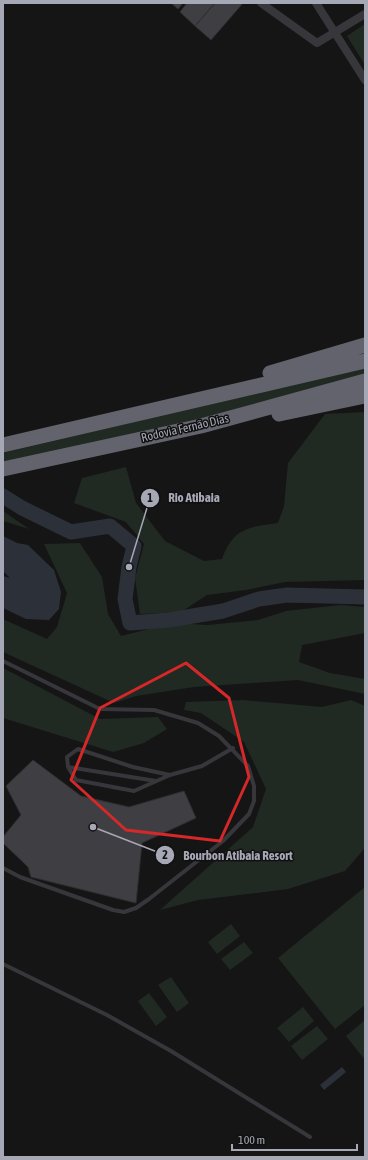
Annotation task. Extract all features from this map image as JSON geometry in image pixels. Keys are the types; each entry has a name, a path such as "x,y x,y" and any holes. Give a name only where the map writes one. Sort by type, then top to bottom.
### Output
{"highway":[{"path":"195,399 274,371 365,346"},
{"path":"9,443 365,361"},
{"name":"Rodovia Fernão Dias","path":"3,469 201,426 365,381"},
{"path":"201,426 276,415 365,396"}],"street":[{"path":"261,3 318,43 365,14"},
{"path":"316,3 365,80"}],"lane":[{"path":"3,661 100,709 154,710 198,723 219,736 232,748 248,766 254,786 254,801 249,814 223,841 136,908 124,912 113,910 20,877 3,868"},
{"path":"170,775 133,767 78,749 67,757 68,767 76,780 134,791 170,775 202,766 232,748"},
{"path":"68,767 156,781"},
{"path":"3,964 107,1015 152,1040 310,1136"}],"highlighted area":[{"path":"186,663 229,698 249,777 220,841 126,830 71,780 100,708"}],"shaded area":[{"path":"365,24 365,65 347,36"},
{"path":"365,367 365,378 304,395 3,465 3,453"},
{"path":"365,412 365,580 285,582 246,590 207,595 181,612 140,614 135,578 144,544 126,522 74,503 82,478 126,467 136,503 165,541 204,561 222,559 231,541 243,531 258,526 278,523 284,506 288,463 325,414"},
{"path":"3,511 29,529 3,521"},
{"path":"3,536 17,543 28,545 54,570 61,592 59,609 49,620 26,619 3,608 3,576 10,578 3,571"},
{"path":"80,543 102,577 108,614 121,636 172,623 208,625 258,620 286,611 340,605 365,607 365,633 302,645 299,662 330,673 365,679 365,694 298,680 194,687 136,696 114,703 3,652 3,619 47,639 57,627 67,593 44,544"},
{"path":"3,668 100,719 158,717 167,729 144,743 113,752 3,718"},
{"path":"243,700 322,707 351,700 365,706 365,848 345,871 288,889 198,900 160,910 253,827 266,789 244,742 201,713 184,710 186,702"},
{"path":"365,887 365,1005 335,1029 278,958"},
{"path":"231,924 240,936 217,954 208,942"},
{"path":"244,942 253,953 230,970 221,959"},
{"path":"171,977 189,1003 177,1012 158,985"},
{"path":"149,993 167,1017 156,1026 138,1001"},
{"path":"303,1007 314,1021 289,1042 277,1028"},
{"path":"365,1020 365,1060 346,1036"},
{"path":"317,1026 328,1039 302,1060 291,1046"},
{"path":"342,1067 346,1072 324,1090 320,1085"}],"building":[{"path":"171,3 183,3 178,9"},
{"path":"187,3 215,3 195,26 180,12"},
{"path":"215,3 243,3 211,40 195,26"},
{"path":"33,760 81,796 129,807 184,791 196,818 142,843 136,903 31,877 28,867 3,843 3,837 21,815 6,786"}],"waterway":[{"path":"3,496 22,508 71,532 110,526 134,546 129,567 125,599 130,623 169,620 223,611 259,599 287,595 365,597"}],"place":[{"name":"Rio Atibaia","path":"129,567"},
{"name":"Bourbon Atibaia Resort","path":"93,827"}]}
